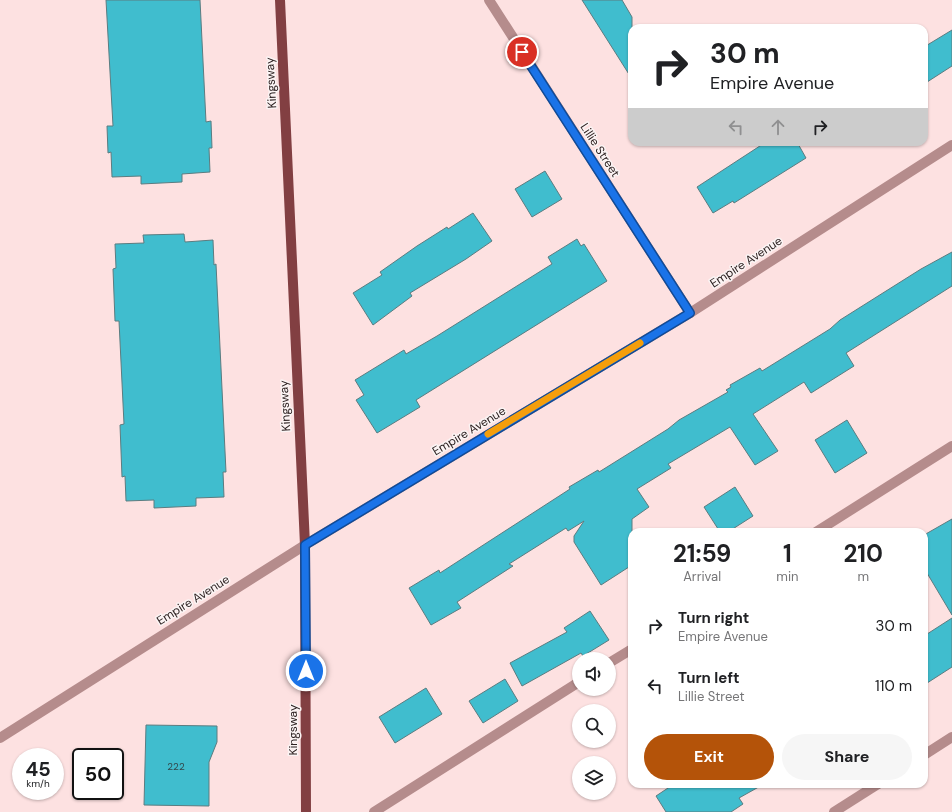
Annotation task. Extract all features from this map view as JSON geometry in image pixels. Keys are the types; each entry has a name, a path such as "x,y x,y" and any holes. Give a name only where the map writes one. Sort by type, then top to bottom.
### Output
{"main road":[{"name":"Kingsway","path":"280,0 305,545 306,812"}],"street":[{"name":"Lillie Street","path":"489,0 690,313"},
{"name":"Empire Avenue","path":"0,738 305,545 690,313 952,145"},
{"path":"822,528 952,446"},
{"path":"616,659 628,651"},
{"path":"374,812 572,686"},
{"path":"928,752 952,737"},
{"path":"834,812 872,788"}],"building":[{"path":"106,0 200,0 206,122 211,121 212,148 209,148 210,172 182,174 182,182 141,184 141,176 112,177 111,152 108,153 107,126 113,126"},
{"path":"582,0 622,0 632,17 632,24 628,24 628,73"},
{"path":"952,30 952,66 928,81 928,45"},
{"path":"760,146 799,146 806,158 734,203 733,201 713,213 697,187"},
{"path":"545,171 562,199 532,217 515,189"},
{"path":"473,213 492,241 466,259 410,293 412,296 373,325 353,293 382,275 380,272 417,246"},
{"path":"184,234 185,242 213,240 214,265 216,264 226,472 223,472 224,497 196,498 196,506 154,508 154,500 126,501 125,476 122,477 120,425 124,424 119,321 115,321 113,269 116,268 115,244 144,243 143,235"},
{"path":"577,239 581,246 584,244 607,281 416,400 420,407 377,433 356,400 364,395 355,380 404,350 406,354 437,336 552,264 548,257"},
{"path":"952,252 952,286 846,353 854,366 811,393 804,382 753,414 778,451 755,465 730,427 668,464 671,468 637,489 649,507 632,519 632,528 628,528 628,568 601,585 574,542 574,536 584,521 568,531 566,528 509,564 513,566 457,602 461,608 431,625 409,588 439,570 440,573 570,489 569,487 598,470 599,472 668,429 679,420 728,392 726,390 731,387 730,385 760,368 762,371 830,329 840,320 921,269"},
{"path":"847,420 867,453 835,473 815,440"},
{"path":"735,487 753,516 734,528 717,528 704,507"},
{"path":"952,519 952,615 928,575 928,533"},
{"path":"590,611 609,640 590,652 572,652 572,658 522,686 510,663 567,632 564,628"},
{"path":"952,618 952,667 928,682 928,633"},
{"path":"505,679 518,701 483,723 469,701"},
{"path":"426,688 442,714 395,743 379,717"},
{"path":"146,725 217,726 217,742 209,762 209,806 144,805"},
{"path":"668,788 757,788 739,798 743,804 731,812 666,812 656,796"}],"slow traffic":[{"path":"488,434 640,343"}],"route":[{"path":"306,671 305,545 690,313 522,52"}]}
